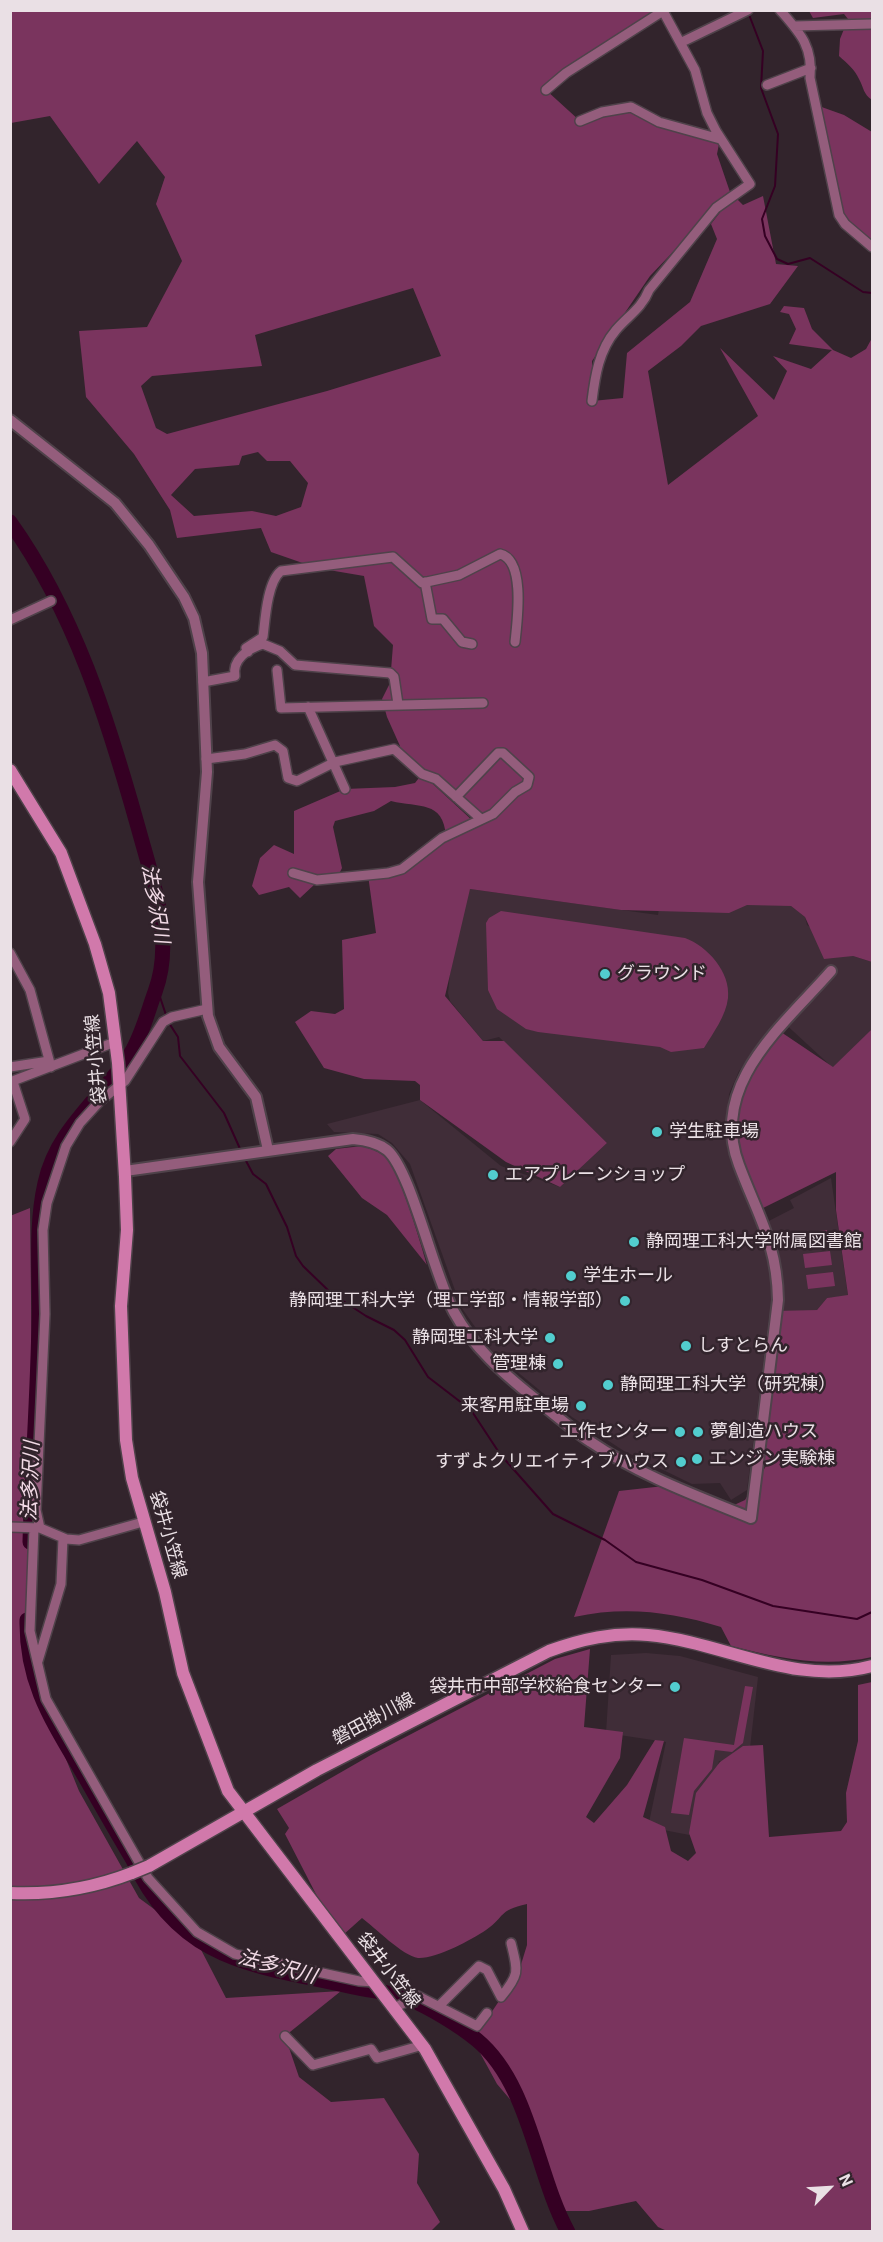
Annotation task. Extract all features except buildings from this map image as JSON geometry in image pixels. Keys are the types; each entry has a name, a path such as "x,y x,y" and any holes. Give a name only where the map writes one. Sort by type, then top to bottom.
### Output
{"main road":[{"name":"袋井小笠線","path":"10,770 30,799 65,863 95,944 109,993 118,1063 125,1171 127,1230 122,1306 125,1429 132,1478 165,1593 183,1673 228,1791 423,2045 504,2188 523,2232"},
{"name":"磐田掛川線","path":"10,1893 35,1894 84,1888 149,1866 317,1770 475,1688 549,1651 591,1637 650,1635 796,1670 836,1671 873,1666"}],"street":[{"path":"682,42 748,10"},
{"path":"780,10 806,43 812,60 810,78 839,215 845,224 873,247"},
{"path":"546,90 566,73 663,11 682,42 695,70 707,113 720,139 750,184 716,208 649,290 644,303 615,331 596,369 592,401"},
{"path":"794,26 873,24"},
{"path":"767,85 811,68"},
{"path":"580,122 602,112 631,106 659,122 720,139"},
{"path":"10,420 108,497 149,545 184,597 194,618 202,653 206,759 198,891 207,1009 212,1031 219,1047 256,1097 268,1150"},
{"path":"248,652 246,648 263,637 267,604 274,581 280,571 393,557 415,579 425,582 459,575 500,554 505,555 516,568 518,614 515,642"},
{"path":"425,582 432,619 443,619 462,642 472,644"},
{"path":"10,620 51,601"},
{"path":"203,682 235,676 233,667 237,660 263,644 280,651 295,665 390,673 394,677 398,704"},
{"path":"277,670 281,708 483,703"},
{"path":"308,707 345,789"},
{"path":"206,759 245,754 275,745 284,751 288,778 297,781 334,762 394,749 422,774 436,779 481,819"},
{"path":"293,873 317,880 388,873 411,864 442,838 493,814 515,792 527,785 529,777 503,753 498,753 456,797"},
{"path":"10,953 30,990 50,1064"},
{"path":"125,1171 353,1139 366,1140 387,1150 401,1168 446,1296 465,1331 487,1358 510,1379 592,1443 683,1490 751,1518 778,1300 778,1282 768,1230 734,1148 734,1102 748,1068 831,971"},
{"path":"207,1009 172,1017 163,1022 118,1085 80,1123 66,1146 47,1203 43,1230 45,1314 31,1626 46,1699 148,1878 197,1932 235,1954 359,1981 374,1982"},
{"path":"10,1142 25,1119 12,1082 50,1064 115,1042"},
{"path":"10,1067 50,1064"},
{"path":"10,1527 37,1528 63,1538 79,1540 143,1522"},
{"path":"38,1663 48,1620 61,1584 63,1538"},
{"path":"31,1626 48,1620"},
{"path":"440,2005 479,1966 487,1970 501,1996 515,1980 518,1971 511,1943"},
{"path":"394,2008 418,1996 440,2005 477,2026 487,2013"},
{"path":"285,2036 313,2065 371,2049 377,2058 423,2045"}],"shaded area":[{"path":"11,11 654,11 658,15 546,90 580,121 622,107 720,139 717,154 730,192 650,276 592,361 592,401 623,398 627,353 690,302 717,239 711,224 721,211 736,198 743,205 763,196 776,264 798,266 770,304 701,326 681,346 648,371 668,485 758,416 720,348 774,400 787,371 773,356 811,369 832,350 789,344 796,329 789,314 780,312 784,306 804,308 812,329 833,350 851,358 866,349 872,338 872,962 853,956 824,959 805,917 791,906 747,905 729,913 621,910 470,889 445,996 483,1041 504,1041 607,1143 560,1187 506,1162 420,1100 420,1085 415,1081 364,1079 324,1068 295,1022 311,1011 335,1014 344,1009 342,940 376,933 368,875 402,868 446,836 444,824 435,811 391,801 374,811 335,821 333,827 342,868 337,878 315,884 300,898 289,887 259,895 252,886 260,858 274,845 294,854 294,811 345,789 395,787 415,783 422,774 474,822 480,819 400,752 400,746 382,699 390,683 393,645 374,626 364,576 317,568 271,552 261,528 177,538 170,510 134,454 86,397 79,331 147,327 182,261 156,204 165,177 137,141 99,184 50,116 11,123","holes":["413,288 441,356 327,391 167,434 156,428 141,386 152,376 262,366 255,335","258,452 267,461 290,461 308,483 301,507 276,516 252,511 194,516 171,495 195,469 239,465 242,456"]},
{"path":"809,11 872,11 872,100 865,93 855,73 839,56 840,39 848,19 844,14 813,18"},
{"path":"816,105 844,115 872,132 872,244 845,224"},
{"path":"666,864 791,906 805,917 807,925 853,956 872,962 872,1029 833,1068 780,1019 739,1071 729,1094 727,1148 759,1226 794,1208 790,1200 831,1178 848,1296 827,1298 817,1310 769,1316 747,1490 731,1500 720,1483 692,1484 624,1451 572,1417 492,1351 461,1307 410,1164 392,1143 378,1134 334,1132 327,1124 420,1100 501,1166 560,1187 607,1143 499,1037 483,1041 450,1001 448,993 458,897 470,889 658,915"},
{"name":"グラウンド","path":"501,911 685,938 701,947 722,970 728,988 728,998 722,1018 704,1048 671,1052 660,1047 526,1029 497,1009 488,990 486,923 489,918"},
{"path":"872,1029 872,1657 819,1662 766,1654 731,1646 721,1627 666,1614 630,1611 574,1617 619,1491 673,1485 732,1506 745,1500 766,1466 761,1433 776,1311 817,1310 827,1298 848,1295 836,1210 836,1172 759,1210 734,1148 737,1090 778,1030 833,1067"},
{"path":"362,1146 381,1154 392,1166 410,1209 427,1265 387,1215 362,1198 328,1156 336,1149"},
{"path":"30,1208 33,1470 30,1631 46,1710 79,1791 139,1898 196,1940 226,1998 341,1991 285,2036 299,2077 331,2102 384,2098 419,2154 417,2183 440,2222 430,2232 11,2232 10,1216"},
{"path":"827,1230 829,1243 802,1246 800,1233"},
{"path":"830,1251 832,1265 805,1268 803,1254"},
{"path":"833,1272 835,1286 808,1289 806,1275"},
{"path":"590,1649 584,1727 623,1732 620,1758 586,1817 594,1823 627,1785 655,1740 664,1741 643,1817 665,1827 671,1851 688,1861 696,1853 689,1833 696,1793 720,1762 743,1746 763,1745 769,1837 841,1831 847,1822 846,1793 858,1741 858,1685 872,1682 872,2231 667,2231 658,2227 636,2201 589,2211 563,2211 531,2124 497,2084 473,2040 519,1971 527,1945 527,1904 506,1912 486,1930 463,1944 434,1955 418,1958 397,1947 362,1918 343,1935 319,1900 285,1834 289,1828 277,1809 371,1755 555,1659"},
{"path":"646,1653 680,1656 758,1677 749,1757 732,1764 719,1761 705,1838 648,1827 666,1742 606,1733 611,1655"},
{"path":"745,1686 753,1687 743,1743 732,1752 715,1750 712,1769 694,1791 689,1815 671,1813 684,1738 734,1745"}],"waterway":[{"path":"748,12 763,51 761,88 778,134 775,186 762,219 765,236 777,259 788,264 810,258 863,292 872,293"},
{"name":"法多沢川","path":"10,522 53,593 71,630 101,707 127,787 155,888 163,951 161,972 135,1046 59,1146 45,1183 39,1234 38,1347 30,1542"},
{"path":"157,988 167,1018"},
{"path":"169,1023 178,1037 180,1056 224,1113 241,1151"},
{"path":"245,1159 253,1174 266,1184 287,1227 296,1256 303,1266 331,1293 366,1316 394,1330 405,1340 428,1377 471,1410 500,1454 553,1514 605,1540 636,1562 702,1580 773,1606 857,1619 872,1612"},
{"name":"法多沢川","path":"27,1620 30,1661 49,1713 152,1894 174,1920 198,1940 224,1954 284,1972 407,1998 462,2028 495,2059 509,2080 521,2105 557,2209 568,2232"}],"place":[{"name":"グラウンド","path":"605,974"},
{"name":"学生駐車場","path":"657,1132"},
{"name":"エアプレーンショップ","path":"493,1175"},
{"name":"静岡理工科大学附属図書館","path":"634,1242"},
{"name":"学生ホール","path":"571,1276"},
{"name":"静岡理工科大学（理工学部・情報学部）","path":"625,1301"},
{"name":"静岡理工科大学","path":"550,1338"},
{"name":"しすとらん","path":"686,1346"},
{"name":"管理棟","path":"558,1364"},
{"name":"静岡理工科大学（研究棟）","path":"608,1385"},
{"name":"来客用駐車場","path":"581,1406"},
{"name":"工作センター","path":"680,1432"},
{"name":"夢創造ハウス","path":"698,1432"},
{"name":"エンジン実験棟","path":"697,1459"},
{"name":"すずよクリエイティブハウス","path":"681,1462"},
{"name":"袋井市中部学校給食センター","path":"675,1687"}]}
